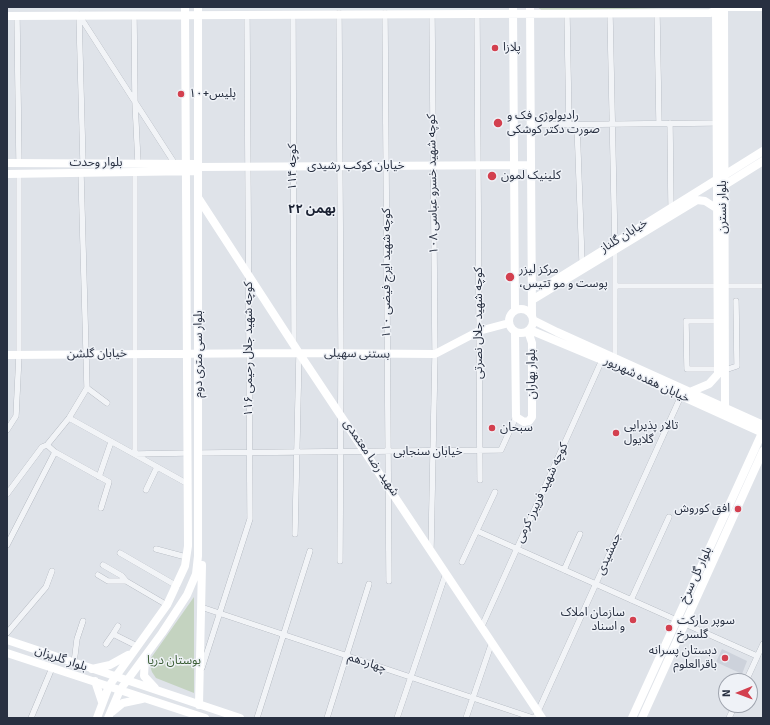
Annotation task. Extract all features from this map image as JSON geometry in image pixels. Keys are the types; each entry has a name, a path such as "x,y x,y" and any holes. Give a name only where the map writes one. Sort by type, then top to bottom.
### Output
{"main road":[{"path":"7,16 134,15 185,11 247,14 432,14 478,13 513,10 530,10 567,14 710,13 720,8 763,7"},
{"name":"بلوار نسترن","path":"720,8 715,123 719,178 723,186 720,286"},
{"name":"بلوار نسترن","path":"720,8 719,178 716,208 721,321 720,371 725,407"},
{"path":"513,10 515,310"},
{"path":"530,10 533,318 529,331 520,333 515,332 509,323 510,315 515,310 523,308 530,313 533,318"},
{"name":"بلوار سی متری دوم","path":"96,718 109,686 167,605 185,566 188,526 188,354 185,172 185,11"},
{"name":"بلوار سی متری دوم","path":"108,717 120,690 147,654 187,595 196,574 198,556 199,453 198,11"},
{"name":"خیابان گلناز","path":"532,282 536,286 542,286 563,278 582,262 615,246 671,207 763,151"},
{"path":"723,186 763,161"},
{"name":"بلوار وحدت","path":"7,163 185,163 198,168"},
{"name":"خیابان کوکب رشیدی","path":"198,168 531,165"},
{"name":"بلوار وحدت","path":"7,174 185,172 198,168"},
{"name":"شهید رضا معتمدی","path":"199,199 299,353 482,626 537,716"},
{"name":"خیابان گلناز","path":"532,300 563,278 615,246 697,200 705,200 716,208"},
{"name":"خیابان هفده شهریور","path":"533,318 615,358 725,407 763,430"},
{"name":"بستنی سهیلی","path":"199,354 435,354 479,331 509,323"},
{"name":"خیابان هفده شهریور","path":"529,331 602,360 681,396 763,430"},
{"name":"بلوار بهاران","path":"515,332 516,417 524,422 529,421 532,417 532,343 529,331"},
{"name":"خیابان گلشن","path":"7,355 136,353 199,354"},
{"path":"690,392 709,384 720,371"},
{"name":"بلوار گل سرخ","path":"642,718 684,623 763,430"},
{"name":"بلوار گل سرخ","path":"632,718 676,620 763,451"},
{"path":"198,556 202,563 199,704"},
{"name":"بلوار گلریزان","path":"7,640 240,718"},
{"path":"91,669 110,665 135,650"},
{"name":"بلوار گلریزان","path":"7,653 146,698 189,715 205,718"},
{"path":"147,654 144,661 144,676 157,690"},
{"path":"95,681 102,702"},
{"path":"108,717 124,703 146,698"}],"street":[{"path":"339,13 341,354 340,561"},
{"name":"کوچه شهید ایرج فیضی ۱۱۰","path":"385,13 390,581"},
{"name":"کوچه شهید جلال نصرتی","path":"478,13 480,480"},
{"path":"657,13 659,123"},
{"name":"کوچه شهید جلال رحیمی ۱۱۶","path":"200,676 250,519 247,14"},
{"name":"کوچه ۱۱۴","path":"293,14 294,344"},
{"name":"کوچه شهید خسرو عباسی ۱۰۸","path":"431,550 435,354 432,14"},
{"path":"567,14 569,124"},
{"path":"610,14 611,124 615,246 615,358"},
{"path":"79,15 175,164"},
{"path":"79,15 83,163"},
{"path":"134,15 135,102 138,163"},
{"path":"17,16 19,163"},
{"path":"670,123 671,207"},
{"path":"531,125 715,123"},
{"path":"577,124 582,262"},
{"path":"7,494 42,447 47,445 69,418 87,388 81,173"},
{"path":"135,173 135,454"},
{"path":"8,427 16,416 19,355 19,174"},
{"path":"615,286 763,286"},
{"path":"736,301 737,321 737,366 720,371 687,369 686,321 737,321"},
{"path":"295,534 299,353"},
{"name":"کوچه شهید فریبرز کرمی","path":"482,626 602,360"},
{"path":"87,388 107,403"},
{"name":"جمشیدی","path":"537,716 681,396"},
{"name":"خیابان سنجابی","path":"199,453 501,450 516,417"},
{"path":"69,418 188,484"},
{"path":"99,477 111,442"},
{"path":"47,445 55,452 109,482 101,508"},
{"path":"7,545 55,452"},
{"path":"135,454 188,453"},
{"path":"146,490 157,467"},
{"path":"462,562 495,492"},
{"path":"631,600 669,517"},
{"path":"477,531 757,656"},
{"path":"564,570 580,534"},
{"path":"156,549 186,557"},
{"path":"256,718 310,551"},
{"path":"120,553 177,586"},
{"path":"103,565 122,576 126,581 167,605"},
{"path":"7,633 46,587 52,571"},
{"path":"397,718 446,573"},
{"path":"98,575 108,581 126,581"},
{"path":"327,718 369,584"},
{"name":"چهاردهم","path":"201,607 473,698 537,716"},
{"path":"74,663 77,639 83,622"},
{"path":"106,644 118,626"},
{"path":"113,634 135,650"},
{"path":"466,718 492,642"},
{"path":"750,673 763,644"},
{"path":"31,718 52,668"}],"shaded area":[{"path":"722,649 747,661 742,673 716,662"}],"green space":[{"path":"537,7 705,7 543,11"},
{"name":"بوستان دریا","path":"194,597 194,693 156,678 150,666 151,658"}],"place":[{"name":"پلازا","path":"495,48"},
{"name":"پلیس+۱۰","path":"181,94"},
{"name":"رادیولوژی فک و صورت دکتر کوشکی","path":"498,123"},
{"name":"کلینیک لمون","path":"492,176"},
{"name":"مرکز لیزر ،پوست و مو تتیس","path":"510,277"},
{"name":"سبحان","path":"492,428"},
{"name":"تالار پذیرایی گلایول","path":"616,433"},
{"name":"افق کوروش","path":"738,509"},
{"name":"سازمان املاک و اسناد","path":"633,620"},
{"name":"سوپر مارکت گلسرخ","path":"669,628"},
{"name":"دبستان پسرانه باقرالعلوم","path":"725,658"}],"district":[{"name":"۲۲ بهمن","path":"312,210"}]}
